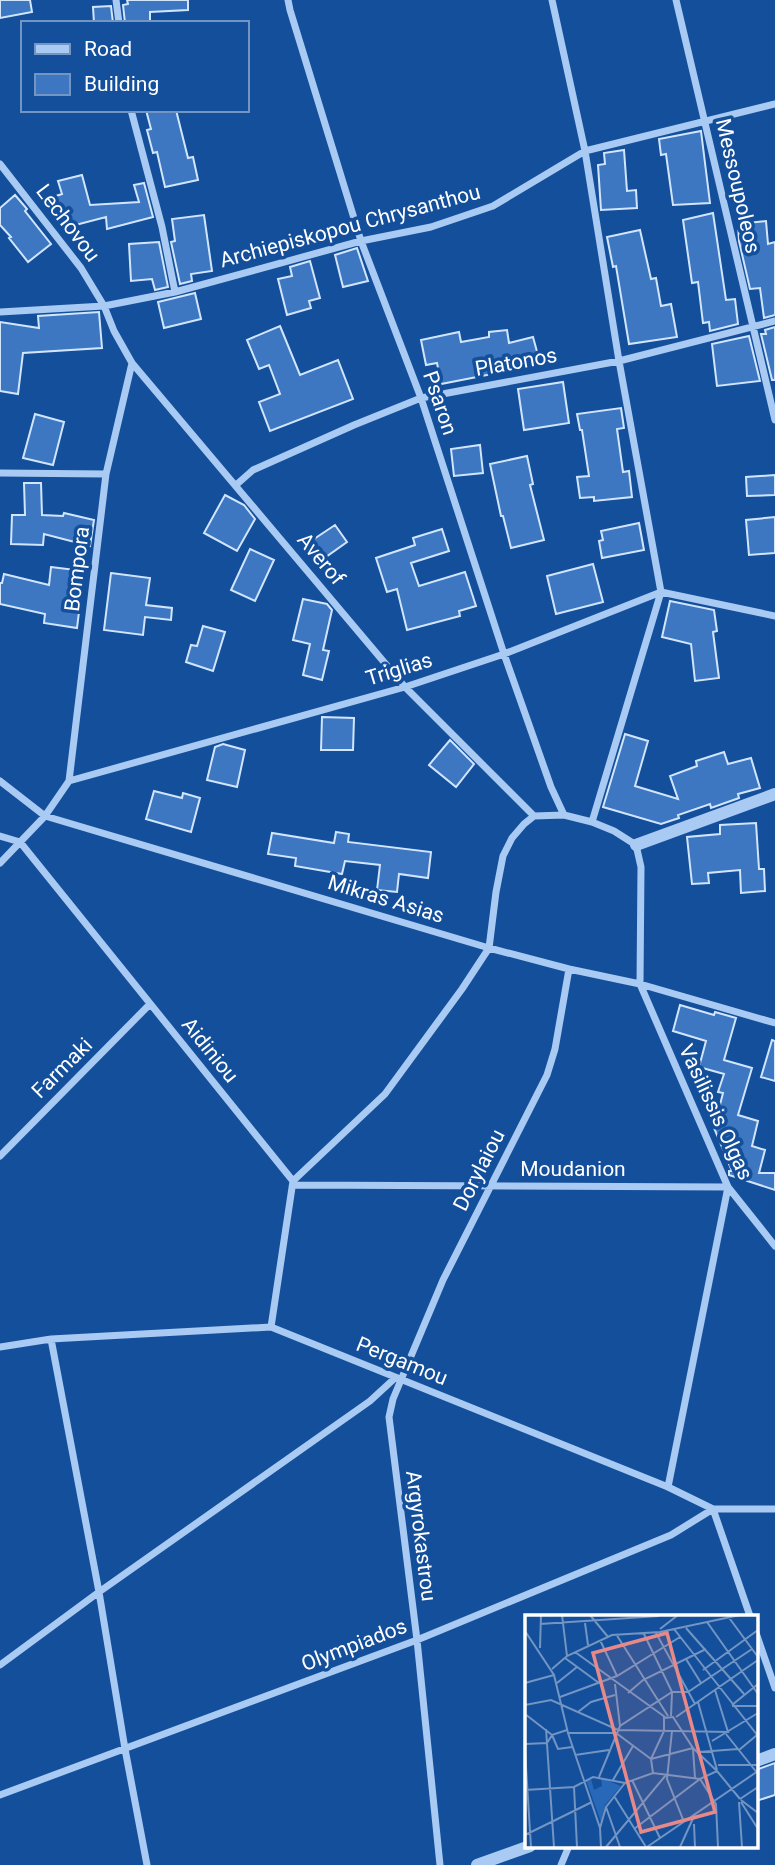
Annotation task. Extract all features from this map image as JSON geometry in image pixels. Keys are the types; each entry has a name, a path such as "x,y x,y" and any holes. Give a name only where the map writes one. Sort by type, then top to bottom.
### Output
{"street":[{"path":"116,0 119,21"},
{"name":"Psaron","path":"288,0 361,242 421,398 504,654 551,787 564,815"},
{"path":"552,0 585,151 619,361 661,592 592,822"},
{"name":"Messoupoleos","path":"676,0 775,420"},
{"name":"Archiepiskopou Chrysanthou","path":"0,312 104,306 175,292 361,242 431,227 493,206 585,151 775,104"},
{"path":"132,112 162,228 175,292"},
{"name":"Lechovou","path":"0,164 81,268 104,306"},
{"name":"Averof","path":"104,306 132,363 405,687 534,816"},
{"name":"Platonos","path":"236,485 253,470 421,398 619,361 775,321"},
{"name":"Bompora","path":"69,782 106,474 132,363"},
{"path":"0,473 106,474"},
{"path":"661,592 775,616"},
{"name":"Triglias","path":"69,782 405,687 504,654 661,592"},
{"name":"Mikras Asias","path":"0,781 45,816 489,948 569,970 640,984 775,1023"},
{"path":"0,863 45,816 69,782"},
{"path":"636,845 775,794"},
{"path":"271,1327 293,1183 386,1094 489,948 503,856 512,838 534,816 564,815 592,822 614,831 636,845 641,867 640,984"},
{"path":"0,836 20,842"},
{"name":"Aidiniou","path":"20,842 293,1183"},
{"name":"Dorylaiou","path":"398,1379 443,1280 547,1075 555,1049 569,970"},
{"name":"Vasilissis Olgas","path":"640,984 728,1187 774,1243"},
{"name":"Farmaki","path":"0,1156 150,1004"},
{"name":"Moudanion","path":"293,1183 490,1187 728,1187"},
{"path":"668,1487 728,1187"},
{"name":"Pergamou","path":"0,1347 51,1339 271,1327 668,1487 713,1509 775,1509"},
{"path":"51,1339 147,1865"},
{"path":"0,1665 398,1379"},
{"name":"Argyrokastrou","path":"398,1379 389,1417 417,1640 440,1865"},
{"path":"713,1509 750,1615"},
{"name":"Olympiados","path":"0,1795 417,1640 671,1535 713,1509"},
{"path":"758,1639 775,1688"},
{"path":"758,1760 775,1754"},
{"path":"477,1865 525,1848"},
{"path":"561,1865 568,1848"}],"building":[{"path":"0,0 30,0 32,12 0,18"},
{"path":"127,0 188,0 188,10 150,12 150,21 125,21 123,5 128,4"},
{"path":"111,6 113,21 94,21 93,7"},
{"path":"147,112 176,112 188,158 193,157 198,180 165,187 157,152 153,153 147,130 151,129"},
{"path":"701,131 710,203 673,205 666,154 661,155 659,139"},
{"path":"624,150 627,191 636,190 637,208 601,210 598,165 605,164 604,153"},
{"path":"82,175 90,205 139,202 134,185 144,183 153,217 107,229 106,217 64,228 56,196 62,194 58,181"},
{"path":"15,195 51,244 28,262 0,225 0,208"},
{"path":"713,213 726,300 735,299 738,324 710,331 709,322 703,323 698,282 692,283 683,220"},
{"path":"204,215 212,271 191,274 192,281 180,284 171,242 175,241 172,219"},
{"path":"766,221 768,244 775,242 775,315 764,318 760,288 750,289 739,241 738,224"},
{"path":"640,230 651,279 656,278 661,306 671,304 677,337 629,344 616,266 613,267 607,237"},
{"path":"159,242 168,287 155,290 152,279 131,281 129,244"},
{"path":"357,248 368,281 343,287 335,255"},
{"path":"310,261 320,298 309,301 311,308 287,315 278,279 292,276 290,267"},
{"path":"195,293 201,319 164,328 158,302"},
{"path":"99,312 102,348 23,353 18,394 0,391 0,322 39,328 38,316"},
{"path":"280,326 300,375 338,360 353,399 270,431 259,402 280,394 269,365 259,369 247,340"},
{"path":"775,327 775,380 772,380 761,334 766,334 765,330"},
{"path":"507,330 509,343 533,337 539,359 513,366 513,370 441,384 437,363 426,365 421,340 459,332 461,342 489,337 489,332"},
{"path":"749,336 760,381 717,386 712,344"},
{"path":"563,382 569,423 524,430 518,389"},
{"path":"621,408 624,428 617,429 623,472 629,471 632,497 594,501 594,497 580,498 577,477 589,476 577,414"},
{"path":"35,414 64,422 53,465 23,458"},
{"path":"480,445 483,473 454,476 451,449"},
{"path":"527,456 533,484 530,485 544,540 511,548 490,464"},
{"path":"775,475 775,495 747,496 746,477"},
{"path":"24,483 41,483 42,515 63,516 64,513 94,520 90,546 44,534 43,545 11,544 12,515 25,515"},
{"path":"225,495 244,505 255,519 237,551 204,533"},
{"path":"775,517 775,553 749,555 746,520"},
{"path":"639,523 644,550 602,558 599,541 603,540 601,531"},
{"path":"335,525 347,542 323,559 311,541"},
{"path":"442,529 449,551 411,563 419,586 465,572 476,606 459,611 460,616 407,630 397,589 387,592 376,558 415,545 413,538"},
{"path":"250,549 274,560 255,601 231,590"},
{"path":"593,564 603,602 556,614 547,576"},
{"path":"51,567 84,571 77,628 44,623 45,614 0,604 0,583 4,574 49,585"},
{"path":"111,573 150,578 146,605 172,608 171,620 145,617 143,635 104,630"},
{"path":"303,599 327,604 332,610 323,650 329,651 322,680 303,675 310,644 293,640"},
{"path":"670,601 714,610 717,631 713,632 719,678 695,681 691,644 662,637"},
{"path":"203,626 225,632 213,671 186,662 191,645 197,646"},
{"path":"322,717 354,718 353,750 321,750"},
{"path":"625,734 648,741 635,786 678,799 670,776 697,766 696,761 724,752 728,764 751,758 760,788 738,794 739,798 711,808 710,804 678,815 679,818 661,824 603,807"},
{"path":"450,740 474,764 456,787 429,765"},
{"path":"223,744 245,750 237,787 207,780 215,747"},
{"path":"154,791 182,798 183,793 200,798 191,832 146,819"},
{"path":"756,823 759,869 764,869 765,891 741,893 740,870 708,873 709,883 692,884 687,837 720,834 720,825"},
{"path":"336,832 349,834 348,842 431,852 428,878 399,874 397,892 377,890 380,865 345,861 342,874 295,866 296,858 268,854 272,833 334,843"},
{"path":"680,1005 736,1018 724,1060 752,1068 738,1115 758,1121 752,1146 765,1150 759,1173 775,1173 775,1190 729,1175 729,1171 732,1171 714,1128 723,1093 718,1092 724,1074 699,1067 706,1041 673,1031"},
{"path":"772,1040 775,1041 775,1081 761,1077"},
{"path":"775,1763 775,1795 758,1800 758,1769"}]}
